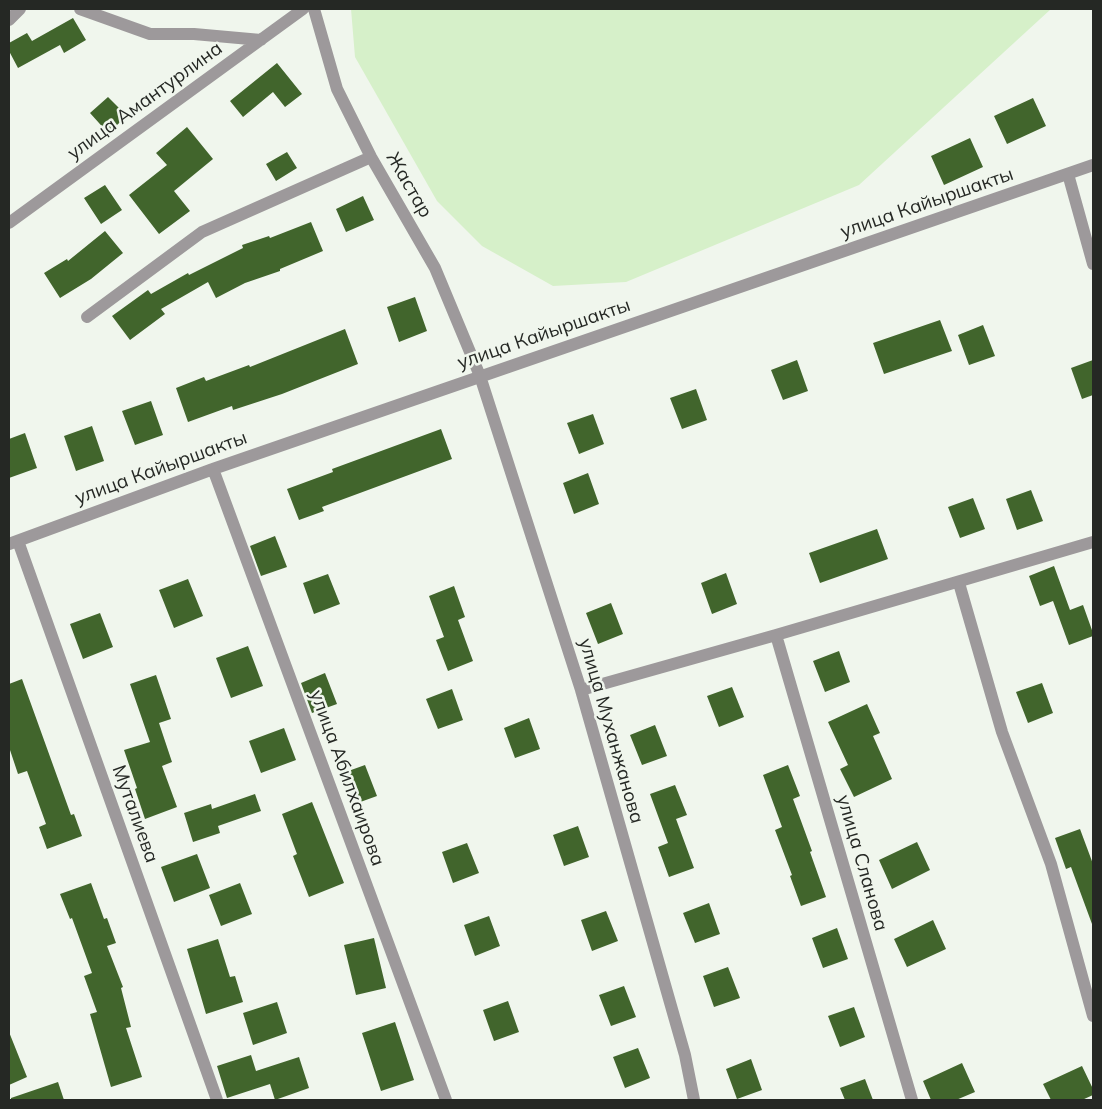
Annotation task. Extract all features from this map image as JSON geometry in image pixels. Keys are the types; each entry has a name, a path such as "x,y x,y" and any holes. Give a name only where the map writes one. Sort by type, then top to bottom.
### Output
{"street":[{"path":"9,20 20,9"},
{"path":"80,9 150,34 194,34 261,40"},
{"name":"улица Амантурлина","path":"9,223 303,9"},
{"name":"Жастар","path":"314,9 337,89 371,157 435,268 480,376"},
{"path":"87,317 202,232 371,157"},
{"name":"улица Кайыршакты","path":"13,543 212,469 1093,165"},
{"path":"1068,174 1093,264"},
{"name":"улица Муханжанова","path":"480,376 581,690 685,1055 694,1100"},
{"name":"улица Абилхаирова","path":"212,469 446,1100"},
{"path":"581,690 776,636 1093,542"},
{"name":"Муталиева","path":"13,543 217,1100"},
{"path":"959,583 1002,732 1051,864 1093,1016"},
{"name":"улица Сланова","path":"776,636 912,1100"}],"green space":[{"path":"351,9 1051,9 859,185 626,282 553,286 482,246 437,201 355,57"}],"building":[{"path":"73,18 86,40 64,53 60,45 18,68 9,51 9,43 27,33 32,41"},
{"path":"277,63 302,94 285,107 273,92 243,117 230,101"},
{"path":"108,97 127,116 108,133 90,113"},
{"path":"1033,98 1046,126 1007,144 994,116"},
{"path":"187,127 213,159 174,191 190,211 159,234 129,195 167,165 156,153"},
{"path":"970,138 983,167 944,185 931,156"},
{"path":"287,152 297,168 276,181 266,164"},
{"path":"105,185 122,210 101,224 84,198"},
{"path":"363,196 374,220 346,232 336,209"},
{"path":"311,222 323,251 280,269 280,271 245,283 216,298 208,282 161,309 165,314 130,340 112,316 148,290 151,294 188,273 189,275 243,248 242,245 269,236 270,238"},
{"path":"105,231 123,253 91,279 60,298 44,273 67,259 68,261"},
{"path":"415,297 427,331 399,342 387,307"},
{"path":"940,320 952,351 884,374 873,343"},
{"path":"983,325 995,356 969,365 958,335"},
{"path":"345,329 358,364 282,394 233,410 232,406 188,422 176,388 204,377 206,381 249,365 250,367"},
{"path":"797,360 808,391 783,400 771,370"},
{"path":"1093,360 1093,395 1082,399 1071,368"},
{"path":"696,389 707,420 682,429 670,398"},
{"path":"151,401 163,435 135,445 122,411"},
{"path":"593,414 604,444 579,454 567,423"},
{"path":"92,426 104,461 76,471 64,436"},
{"path":"441,429 452,459 322,507 324,511 299,520 287,489 333,472 332,469"},
{"path":"25,433 37,468 9,478 9,439"},
{"path":"588,473 599,504 574,514 563,483"},
{"path":"1031,490 1043,521 1017,530 1006,499"},
{"path":"973,498 985,529 960,538 948,507"},
{"path":"877,529 888,559 820,583 809,553"},
{"path":"275,536 287,567 261,576 250,546"},
{"path":"1054,566 1070,610 1083,605 1093,633 1093,636 1069,645 1053,601 1040,606 1029,576"},
{"path":"726,573 737,604 712,614 701,583"},
{"path":"328,574 340,604 314,614 303,583"},
{"path":"188,579 203,616 174,628 159,590"},
{"path":"454,586 465,617 458,620 473,661 448,671 436,640 444,637 429,596"},
{"path":"611,603 623,634 598,644 586,613"},
{"path":"100,613 113,647 83,659 70,624"},
{"path":"248,646 263,686 231,698 216,658"},
{"path":"839,651 850,682 825,692 813,661"},
{"path":"325,673 337,704 312,713 301,683"},
{"path":"156,675 171,719 159,723 172,762 162,766 177,807 145,819 124,750 150,742 130,684"},
{"path":"22,679 71,815 74,814 82,836 47,849 39,827 46,824 27,771 18,774 9,747 9,684"},
{"path":"1042,683 1053,713 1028,723 1016,692"},
{"path":"732,687 744,717 719,727 707,696"},
{"path":"452,689 463,720 438,729 426,699"},
{"path":"867,704 880,733 873,736 892,779 854,797 840,769 848,765 828,722"},
{"path":"529,718 540,749 515,758 504,728"},
{"path":"655,725 667,756 642,765 630,735"},
{"path":"284,728 296,760 261,773 249,741"},
{"path":"365,765 377,796 352,805 340,774"},
{"path":"788,765 800,796 793,799 826,897 801,906 790,876 792,875 775,830 782,827 763,775"},
{"path":"675,785 687,815 676,819 694,868 669,877 658,847 668,843 650,794"},
{"path":"255,794 261,811 218,826 220,833 193,842 184,813 211,804 212,809"},
{"path":"312,802 344,883 309,897 293,856 297,854 282,814"},
{"path":"578,826 589,857 564,866 553,835"},
{"path":"1080,829 1093,864 1093,924 1071,867 1066,869 1055,838"},
{"path":"917,842 930,870 892,889 879,860"},
{"path":"467,843 479,873 453,883 442,852"},
{"path":"197,854 210,888 174,902 161,867"},
{"path":"91,883 104,919 107,918 116,943 107,946 123,987 121,988 131,1027 126,1028 142,1077 111,1087 90,1014 97,1012 84,976 92,973 72,918 70,919 60,894"},
{"path":"240,883 252,914 221,926 209,895"},
{"path":"709,903 720,934 695,943 683,913"},
{"path":"606,911 618,941 592,951 581,920"},
{"path":"489,916 500,946 475,956 464,925"},
{"path":"933,920 946,949 907,967 894,939"},
{"path":"837,928 848,959 823,968 812,938"},
{"path":"374,938 386,988 356,995 344,945"},
{"path":"218,939 230,977 235,976 243,1002 206,1014 187,949"},
{"path":"728,967 740,998 714,1007 703,976"},
{"path":"624,986 636,1017 611,1026 599,995"},
{"path":"508,1001 519,1032 494,1041 483,1010"},
{"path":"277,1002 287,1033 253,1045 243,1013"},
{"path":"854,1007 865,1037 840,1047 828,1016"},
{"path":"395,1022 414,1080 381,1091 362,1033"},
{"path":"9,1032 27,1077 9,1085"},
{"path":"638,1048 650,1078 625,1088 613,1057"},
{"path":"251,1055 256,1071 299,1057 309,1088 275,1100 270,1084 227,1098 217,1066"},
{"path":"751,1059 762,1090 737,1099 726,1069"},
{"path":"962,1063 975,1092 956,1100 931,1100 923,1081"},
{"path":"1082,1066 1093,1089 1093,1095 1082,1100 1051,1100 1043,1084"},
{"path":"865,1079 873,1100 845,1100 840,1088"},
{"path":"58,1082 64,1100 11,1100 11,1098"}]}
